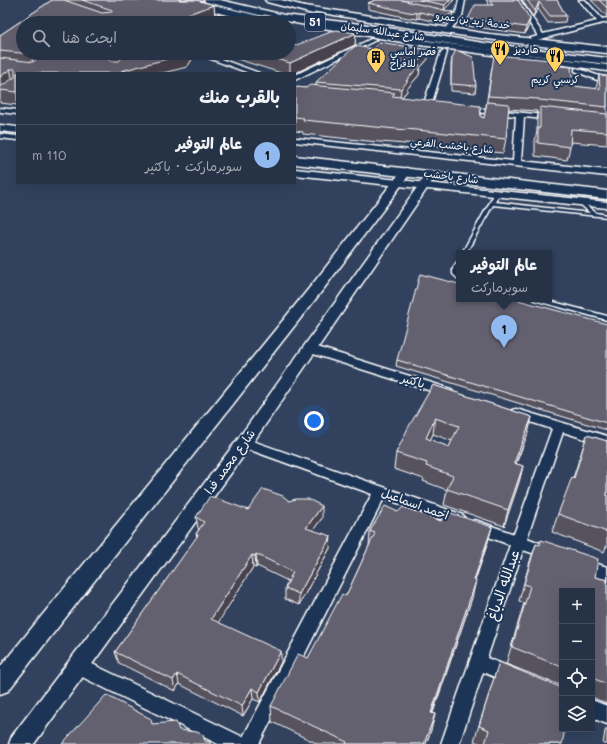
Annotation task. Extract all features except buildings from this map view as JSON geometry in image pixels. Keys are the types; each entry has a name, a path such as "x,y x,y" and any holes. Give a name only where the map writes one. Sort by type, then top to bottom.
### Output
{"main road":[{"path":"184,0 256,16"},
{"name":"شارع عبدالله سليمان","path":"209,0 263,16"},
{"name":"شارع عبدالله سليمان","path":"270,0 287,2 344,18 424,35 607,61"},
{"path":"287,2 357,17 493,38 607,50"},
{"name":"خدمة زيد بن عمرو","path":"287,2 449,28 537,38 591,46 607,50"},
{"name":"شارع عبدالله سليمان","path":"296,23 424,35 607,56"},
{"path":"296,24 352,32 466,55 577,70 607,69"},
{"path":"296,25 373,40 607,69"},
{"path":"466,55 478,52"},
{"path":"0,117 16,119"},
{"path":"0,128 16,130"},
{"name":"شارع باخشب","path":"296,149 607,183"},
{"name":"شارع باخشب","path":"296,160 429,180 607,195"}],"street":[{"path":"449,28 460,16 462,0"},
{"path":"517,0 537,38 604,21"},
{"path":"582,0 604,21"},
{"path":"429,10 460,16"},
{"path":"296,78 373,40"},
{"path":"427,106 439,49"},
{"path":"218,60 253,72"},
{"path":"577,70 607,82"},
{"path":"458,109 560,118"},
{"path":"0,110 16,112"},
{"path":"517,163 520,115"},
{"path":"0,136 16,138"},
{"name":"شارع باخشب الفرعي","path":"296,140 607,173"},
{"path":"296,172 403,177"},
{"path":"0,684 320,284 403,177"},
{"path":"429,180 498,192 607,205"},
{"name":"شارع محمد فدا","path":"20,744 244,443 429,180"},
{"name":"باكثير","path":"311,349 461,396"},
{"path":"506,410 607,441"},
{"name":"عبدالله الدباغ","path":"450,744 559,426"},
{"name":"احمد اسماعيل","path":"244,443 381,491 607,574"},
{"path":"249,744 381,491"},
{"path":"477,662 527,682"},
{"path":"78,666 237,744"},
{"path":"595,710 607,716"}],"lane":[{"path":"466,250 498,192"},
{"path":"581,202 595,215"},
{"path":"492,204 607,216"},
{"path":"547,302 607,318"}],"place":[{"name":"هارديز","path":"500,66"},
{"name":"كرسبي كريم","path":"555,73"},
{"name":"قصر اماسي للافراح","path":"376,74"},
{"name":"عالم التوفير","path":"504,348"}]}
